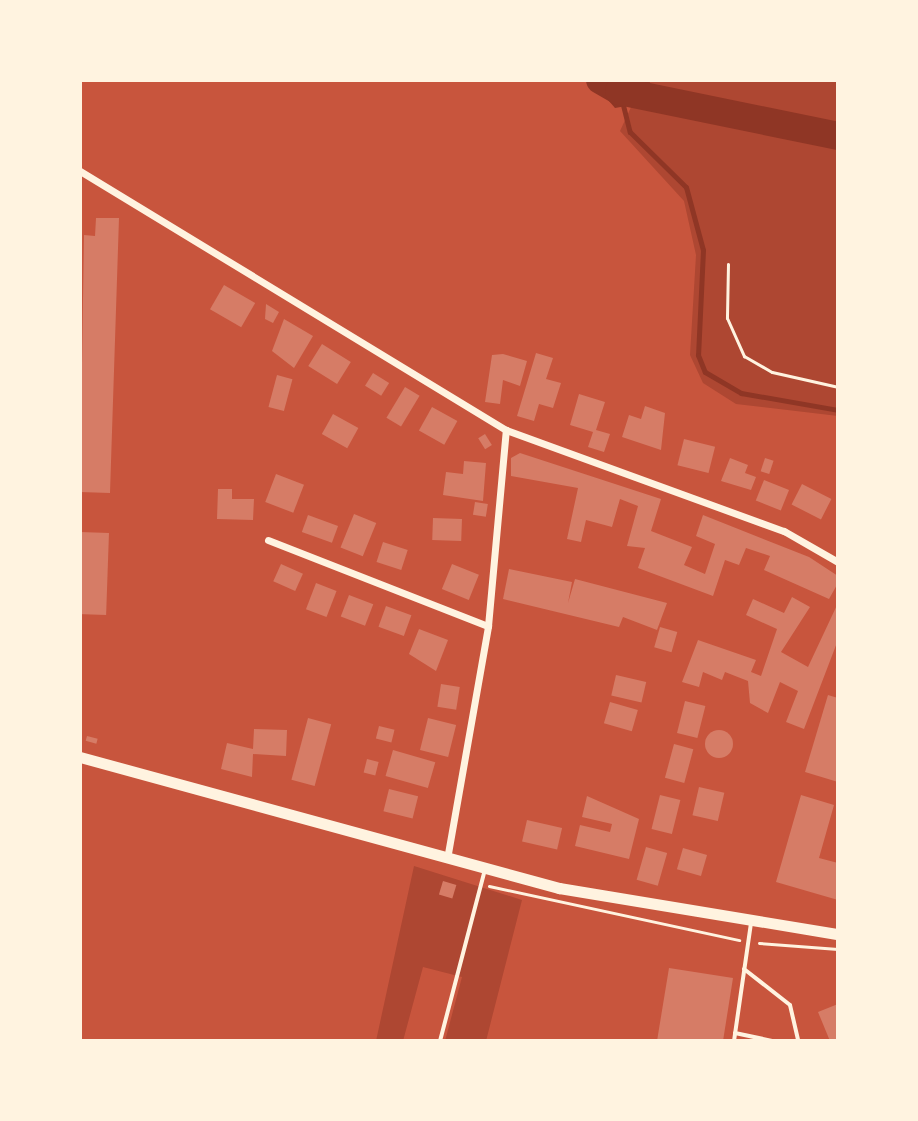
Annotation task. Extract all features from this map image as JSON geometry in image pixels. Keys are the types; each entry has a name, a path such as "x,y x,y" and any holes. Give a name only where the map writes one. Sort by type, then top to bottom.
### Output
{"main road":[{"path":"80,757 248,798 485,870 752,921 838,934"},
{"path":"823,930 838,927"}],"street":[{"path":"80,171 506,430 784,531 838,562"},
{"path":"447,859 488,626 506,430"},
{"path":"268,540 488,626"}],"lane":[{"path":"440,1041 485,870"},
{"path":"734,1041 752,921"},
{"path":"744,969 790,1005 798,1041"},
{"path":"735,1033 773,1041"}],"path":[{"path":"728,264 727,318 744,356 772,372 838,387"},
{"path":"482,883 748,941 838,949"}],"shaded area":[{"path":"591,80 650,80 649,102 615,108"},
{"path":"650,80 838,80 838,416 736,404 703,383 690,355 696,255 684,201 620,131 632,105 649,102"},
{"path":"414,866 522,900 486,1041 445,1041 462,977 423,967 403,1041 376,1041"}],"building":[{"path":"96,218 119,218 110,493 80,492 84,235 95,236"},
{"path":"224,285 255,303 241,327 210,309"},
{"path":"266,304 279,312 273,323 265,319"},
{"path":"284,319 313,336 294,368 272,351"},
{"path":"322,344 351,362 337,384 308,366"},
{"path":"536,353 553,358 546,379 561,383 553,408 539,404 534,421 517,416"},
{"path":"503,354 527,361 520,386 503,380 500,404 485,402 492,355"},
{"path":"373,373 389,383 381,396 365,386"},
{"path":"277,375 292,379 284,411 268,407"},
{"path":"405,387 420,396 401,427 386,418"},
{"path":"579,394 605,402 596,430 610,434 604,452 588,447 593,432 570,425"},
{"path":"645,406 665,413 661,450 622,437 629,415 641,419"},
{"path":"432,407 457,421 444,445 419,431"},
{"path":"333,414 358,428 347,448 322,434"},
{"path":"485,434 492,445 485,449 478,438"},
{"path":"684,439 715,447 709,473 677,465"},
{"path":"520,453 661,499 651,531 692,547 684,565 705,574 715,544 696,536 703,515 809,557 838,576 838,583 829,599 764,570 770,556 746,548 739,565 725,560 713,596 638,568 645,548 627,546 638,506 620,499 612,527 586,520 581,542 567,539 578,488 511,476 511,458"},
{"path":"730,458 748,465 745,473 756,477 751,490 721,481"},
{"path":"765,458 774,461 769,474 761,471"},
{"path":"464,461 486,463 483,501 443,495 446,472 463,474"},
{"path":"276,474 304,485 293,513 265,502"},
{"path":"764,480 789,490 781,511 756,500"},
{"path":"802,484 831,499 821,519 792,504"},
{"path":"218,489 232,489 232,499 254,499 253,520 217,519"},
{"path":"475,502 488,504 486,517 473,515"},
{"path":"354,514 376,523 363,556 341,547"},
{"path":"308,515 338,526 332,543 302,532"},
{"path":"433,518 462,519 461,541 432,540"},
{"path":"80,532 109,533 106,615 80,614"},
{"path":"383,542 408,550 401,570 377,562"},
{"path":"281,564 303,574 295,591 273,581"},
{"path":"452,564 479,575 469,600 442,589"},
{"path":"509,569 572,582 568,603 575,579 667,603 657,630 623,617 619,627 503,599"},
{"path":"316,583 337,591 327,617 306,609"},
{"path":"349,595 373,604 365,626 341,616"},
{"path":"792,597 810,607 781,652 808,667 838,603 838,640 804,729 786,722 798,691 780,682 768,713 750,703 748,681 725,672 722,680 703,672 699,687 682,682 698,640 756,660 751,672 761,676 777,629 746,615 753,599 784,613"},
{"path":"386,606 411,615 404,636 378,627"},
{"path":"660,627 677,632 672,652 654,647"},
{"path":"419,629 448,640 436,671 409,654"},
{"path":"616,675 646,682 641,702 611,695"},
{"path":"441,684 460,687 456,710 437,707"},
{"path":"828,695 838,698 838,782 805,772"},
{"path":"685,701 705,706 697,738 677,733"},
{"path":"610,702 638,710 632,731 604,723"},
{"path":"308,718 331,724 315,786 291,780"},
{"path":"428,718 456,725 448,757 420,750"},
{"path":"379,726 395,730 391,742 376,739"},
{"path":"254,729 287,730 286,756 253,754 252,777 221,769 227,743 253,749"},
{"path":"719,730 729,734 733,744 729,754 719,758 709,754 705,744 709,734"},
{"path":"87,736 98,739 96,744 86,741"},
{"path":"674,744 693,749 684,783 665,778"},
{"path":"393,750 435,762 428,788 386,776"},
{"path":"367,759 379,762 375,775 364,773"},
{"path":"699,787 724,793 718,821 692,815"},
{"path":"389,789 418,796 413,819 383,811"},
{"path":"660,795 680,800 672,834 652,829"},
{"path":"801,795 834,805 819,858 838,863 838,900 776,882"},
{"path":"587,796 639,819 629,859 575,846 580,825 610,832 612,824 582,817"},
{"path":"527,820 562,828 557,850 522,841"},
{"path":"646,847 667,853 658,886 637,880"},
{"path":"683,848 707,855 701,876 677,869"},
{"path":"443,881 456,885 452,898 439,894"},
{"path":"669,968 733,978 723,1041 657,1041"},
{"path":"838,1004 838,1041 830,1041 818,1012"}],"waterway":[{"path":"600,80 619,91 838,136"},
{"path":"622,101 630,132 686,187 703,250 698,355 705,372 741,393 838,410"}]}
